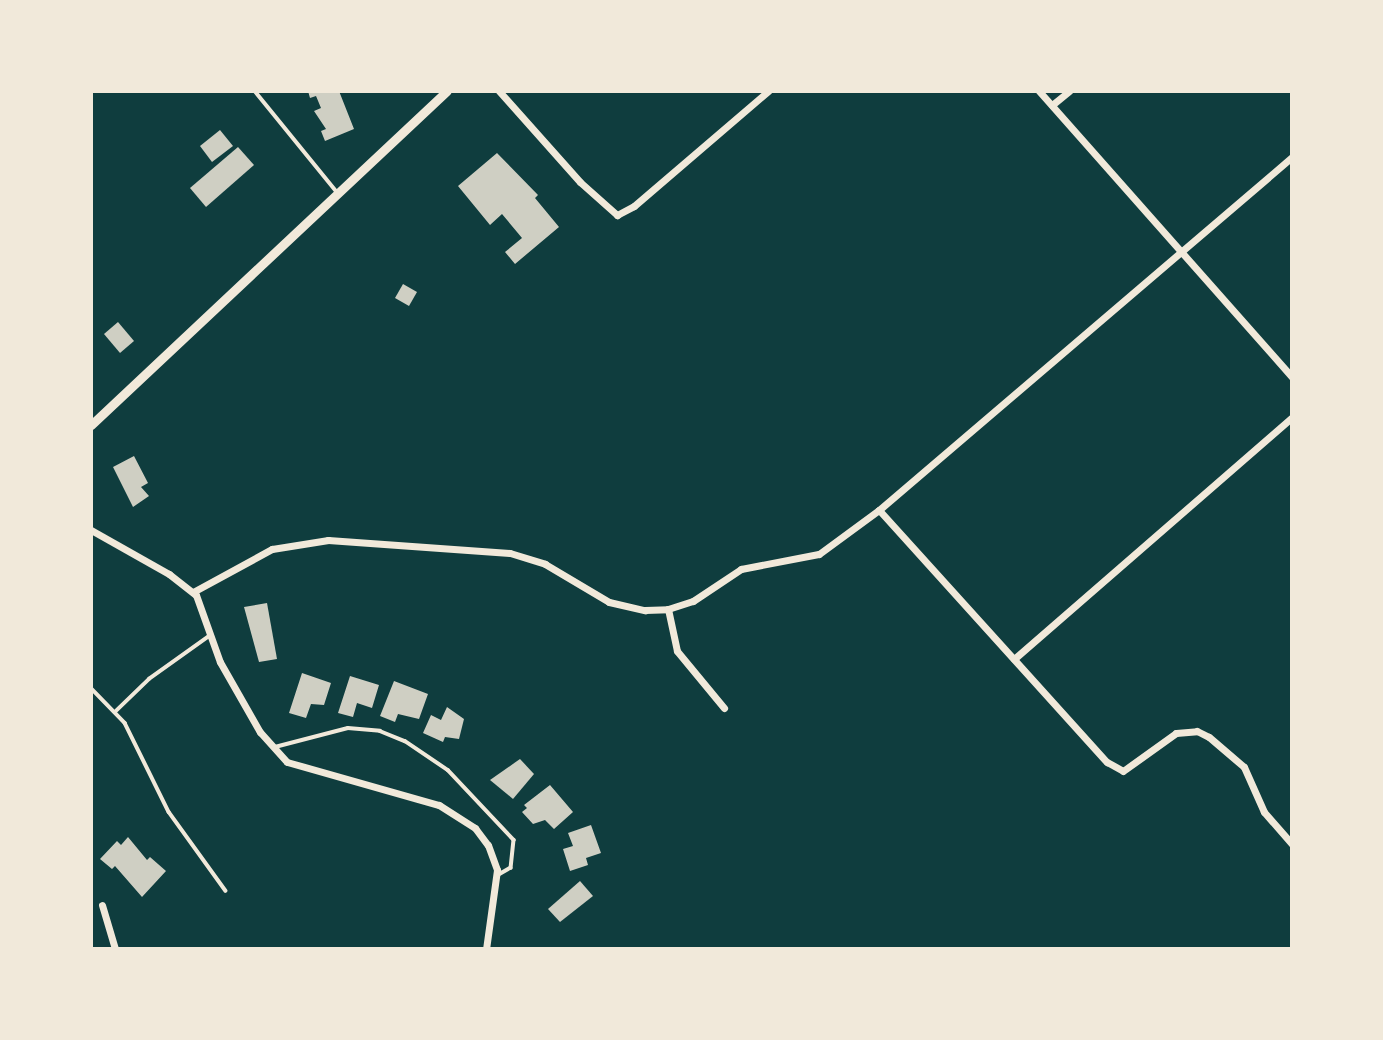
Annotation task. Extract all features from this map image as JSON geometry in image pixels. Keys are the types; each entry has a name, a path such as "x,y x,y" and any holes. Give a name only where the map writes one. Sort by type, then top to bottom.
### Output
{"street":[{"path":"91,425 447,91"},
{"path":"499,91 611,212 617,215 628,211 768,91"},
{"path":"1040,91 1292,377"},
{"path":"1052,105 1069,91"},
{"path":"193,592 272,550 328,540 510,553 545,564 609,602 645,610 668,609 694,601 754,564 819,554 879,510 1292,157"},
{"path":"1014,659 1292,417"},
{"path":"879,510 1087,740 1123,771 1176,733 1197,731 1209,737 1244,767 1264,812 1292,844"},
{"path":"91,530 193,592 225,671 272,748 302,769 449,810 483,837 497,876 486,949"},
{"path":"668,609 677,651 724,708"},
{"path":"102,905 115,949"}],"lane":[{"path":"255,91 337,192"},
{"path":"116,711 149,679 211,635"},
{"path":"91,688 116,711 169,812 226,891"},
{"path":"272,748 348,728 380,731 405,741 448,770 514,840 511,868 497,876"}],"building":[{"path":"308,91 339,91 354,129 325,141 321,131 326,129 314,111 321,108 316,96 310,98"},
{"path":"220,130 233,146 212,162 200,146"},
{"path":"238,147 254,165 206,207 190,188"},
{"path":"497,153 538,195 535,198 559,227 515,264 505,252 522,238 502,214 490,225 458,186"},
{"path":"403,284 417,292 409,306 395,298"},
{"path":"118,322 134,341 120,353 104,334"},
{"path":"134,456 148,483 141,487 149,496 133,507 113,467"},
{"path":"267,603 277,659 259,662 244,607"},
{"path":"302,673 331,683 324,705 311,704 306,718 289,713"},
{"path":"350,676 379,685 372,708 357,703 353,717 338,713"},
{"path":"394,681 428,694 419,719 398,714 395,722 380,716"},
{"path":"447,707 464,719 459,739 445,737 443,742 423,733 431,715 441,720"},
{"path":"520,759 534,774 513,799 490,780"},
{"path":"550,785 573,812 554,829 545,820 533,824 522,812 527,808 524,805"},
{"path":"591,825 601,853 586,858 588,865 570,871 563,849 573,846 568,833"},
{"path":"128,837 147,860 150,857 166,871 142,897 115,866 112,869 100,859 117,841 121,845"},
{"path":"580,881 593,896 560,922 548,909"}]}
